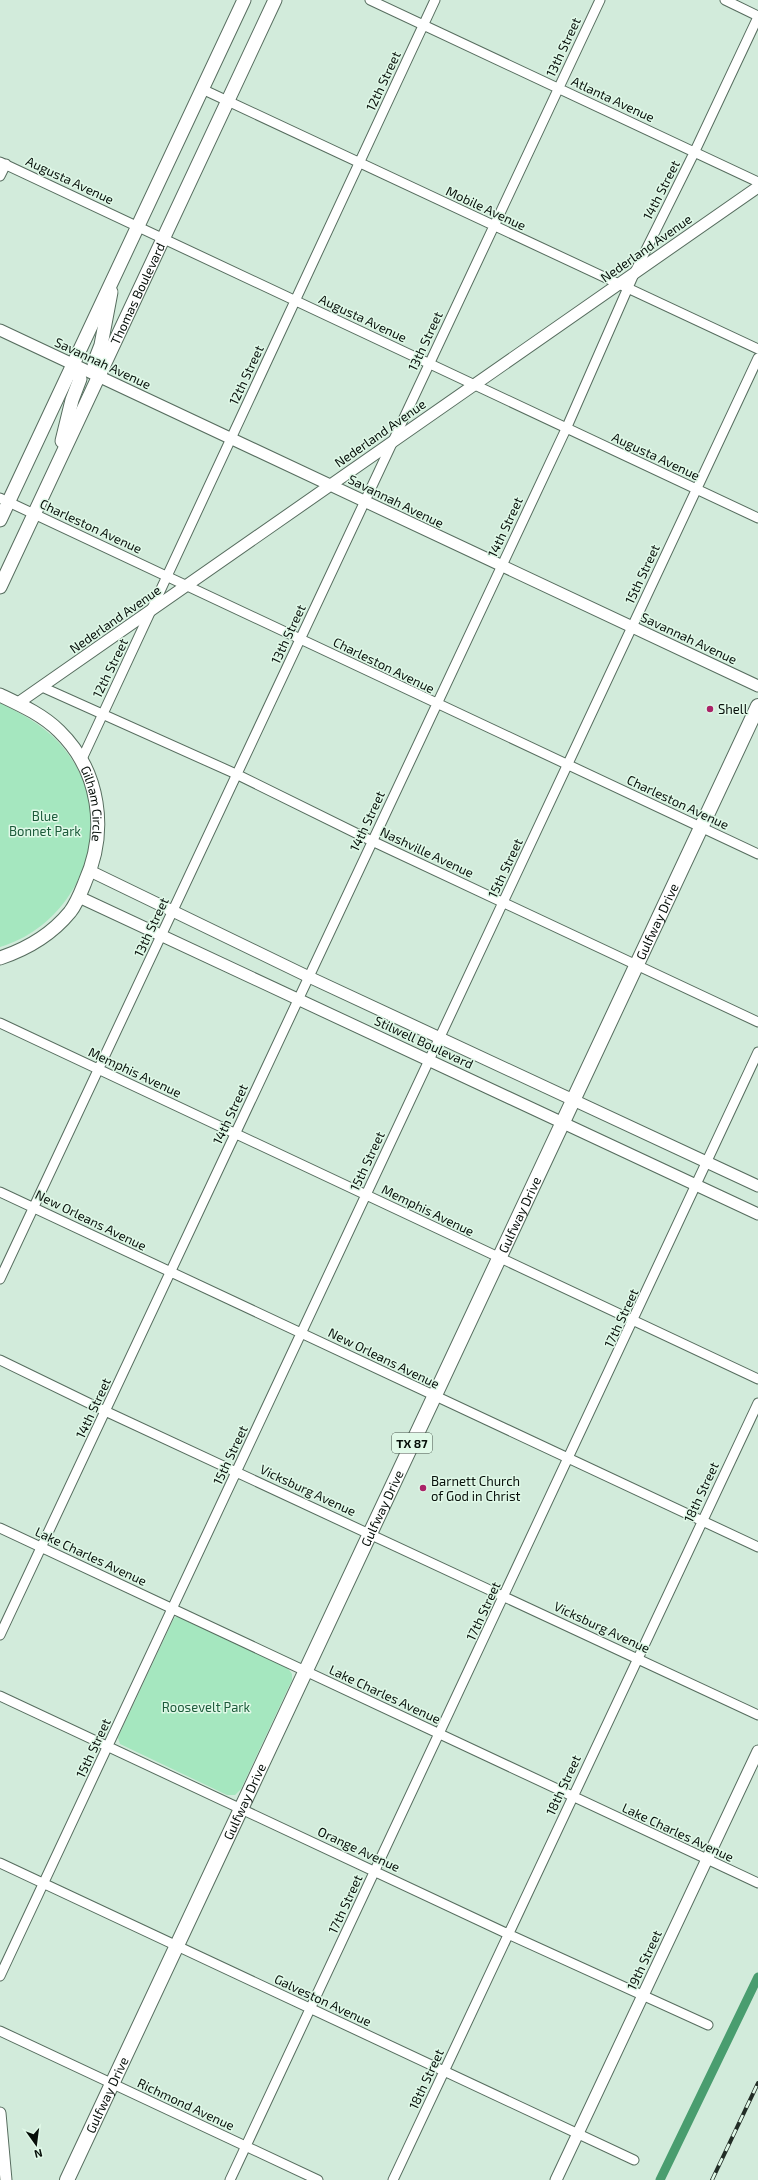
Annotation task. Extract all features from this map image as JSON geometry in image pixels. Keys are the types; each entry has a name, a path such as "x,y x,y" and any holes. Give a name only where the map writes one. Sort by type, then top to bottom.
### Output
{"main road":[{"name":"Thomas Boulevard","path":"0,520 4,500 74,364 244,0"},
{"name":"Thomas Boulevard","path":"0,587 275,0"},
{"path":"99,376 94,363 101,345 110,307 113,280"},
{"path":"60,459 72,400 80,379 74,364"},
{"name":"Gilham Circle","path":"0,695 45,718 60,731 72,746 91,781 97,800 100,819 98,846 90,872 79,897 70,912 42,938 15,953 0,958"},
{"name":"Gulfway Drive","path":"66,2180 758,706"}],"street":[{"name":"Atlanta Avenue","path":"370,0 758,182"},
{"name":"12th Street","path":"81,761 102,713 152,610 436,0"},
{"name":"13th Street","path":"0,1279 600,0"},
{"path":"725,0 758,17"},
{"name":"14th Street","path":"0,1635 566,429 634,274 694,153 758,17"},
{"name":"Mobile Avenue","path":"202,89 758,349"},
{"path":"0,176 3,163"},
{"name":"Augusta Avenue","path":"3,163 295,301 475,383 566,429 758,518"},
{"name":"Nederland Avenue","path":"18,703 188,586 475,383 758,187"},
{"name":"Savannah Avenue","path":"0,330 501,567 758,686"},
{"name":"15th Street","path":"0,1976 758,358"},
{"name":"Charleston Avenue","path":"4,500 167,575 436,704 568,764 758,854"},
{"name":"Nashville Avenue","path":"42,687 236,774 372,842 637,964 758,1022"},
{"name":"Stilwell Boulevard","path":"90,872 309,977 758,1186"},
{"name":"Stilwell Boulevard","path":"79,897 758,1214"},
{"name":"Memphis Avenue","path":"0,1023 758,1379"},
{"name":"17th Street","path":"230,2180 634,1321 758,1052"},
{"name":"New Orleans Avenue","path":"0,1192 170,1273 758,1547"},
{"name":"Vicksburg Avenue","path":"0,1360 105,1411 758,1715"},
{"name":"18th Street","path":"393,2180 572,1796 758,1403"},
{"name":"Lake Charles Avenue","path":"0,1528 758,1883"},
{"name":"Orange Avenue","path":"0,1696 508,1934 708,2025"},
{"name":"19th Street","path":"556,2180 758,1751"},
{"name":"Galveston Avenue","path":"0,1863 634,2160"},
{"name":"Richmond Avenue","path":"0,2030 318,2180"},
{"path":"0,2114 6,2180"}],"green space":[{"name":"Blue Bonnet Park","path":"0,703 43,728 69,755 76,766 87,793 91,820 89,848 81,874 67,898 49,919 26,936 0,947"},
{"name":"Roosevelt Park","path":"178,1616 287,1667 292,1674 292,1680 241,1789 235,1795 227,1795 120,1744 118,1738 174,1618"}],"waterway":[{"path":"660,2180 758,1977"}],"railway":[{"path":"712,2180 758,2083"}],"place":[{"name":"Shell","path":"710,709"},
{"name":"Barnett Church of God in Christ","path":"423,1488"}]}
